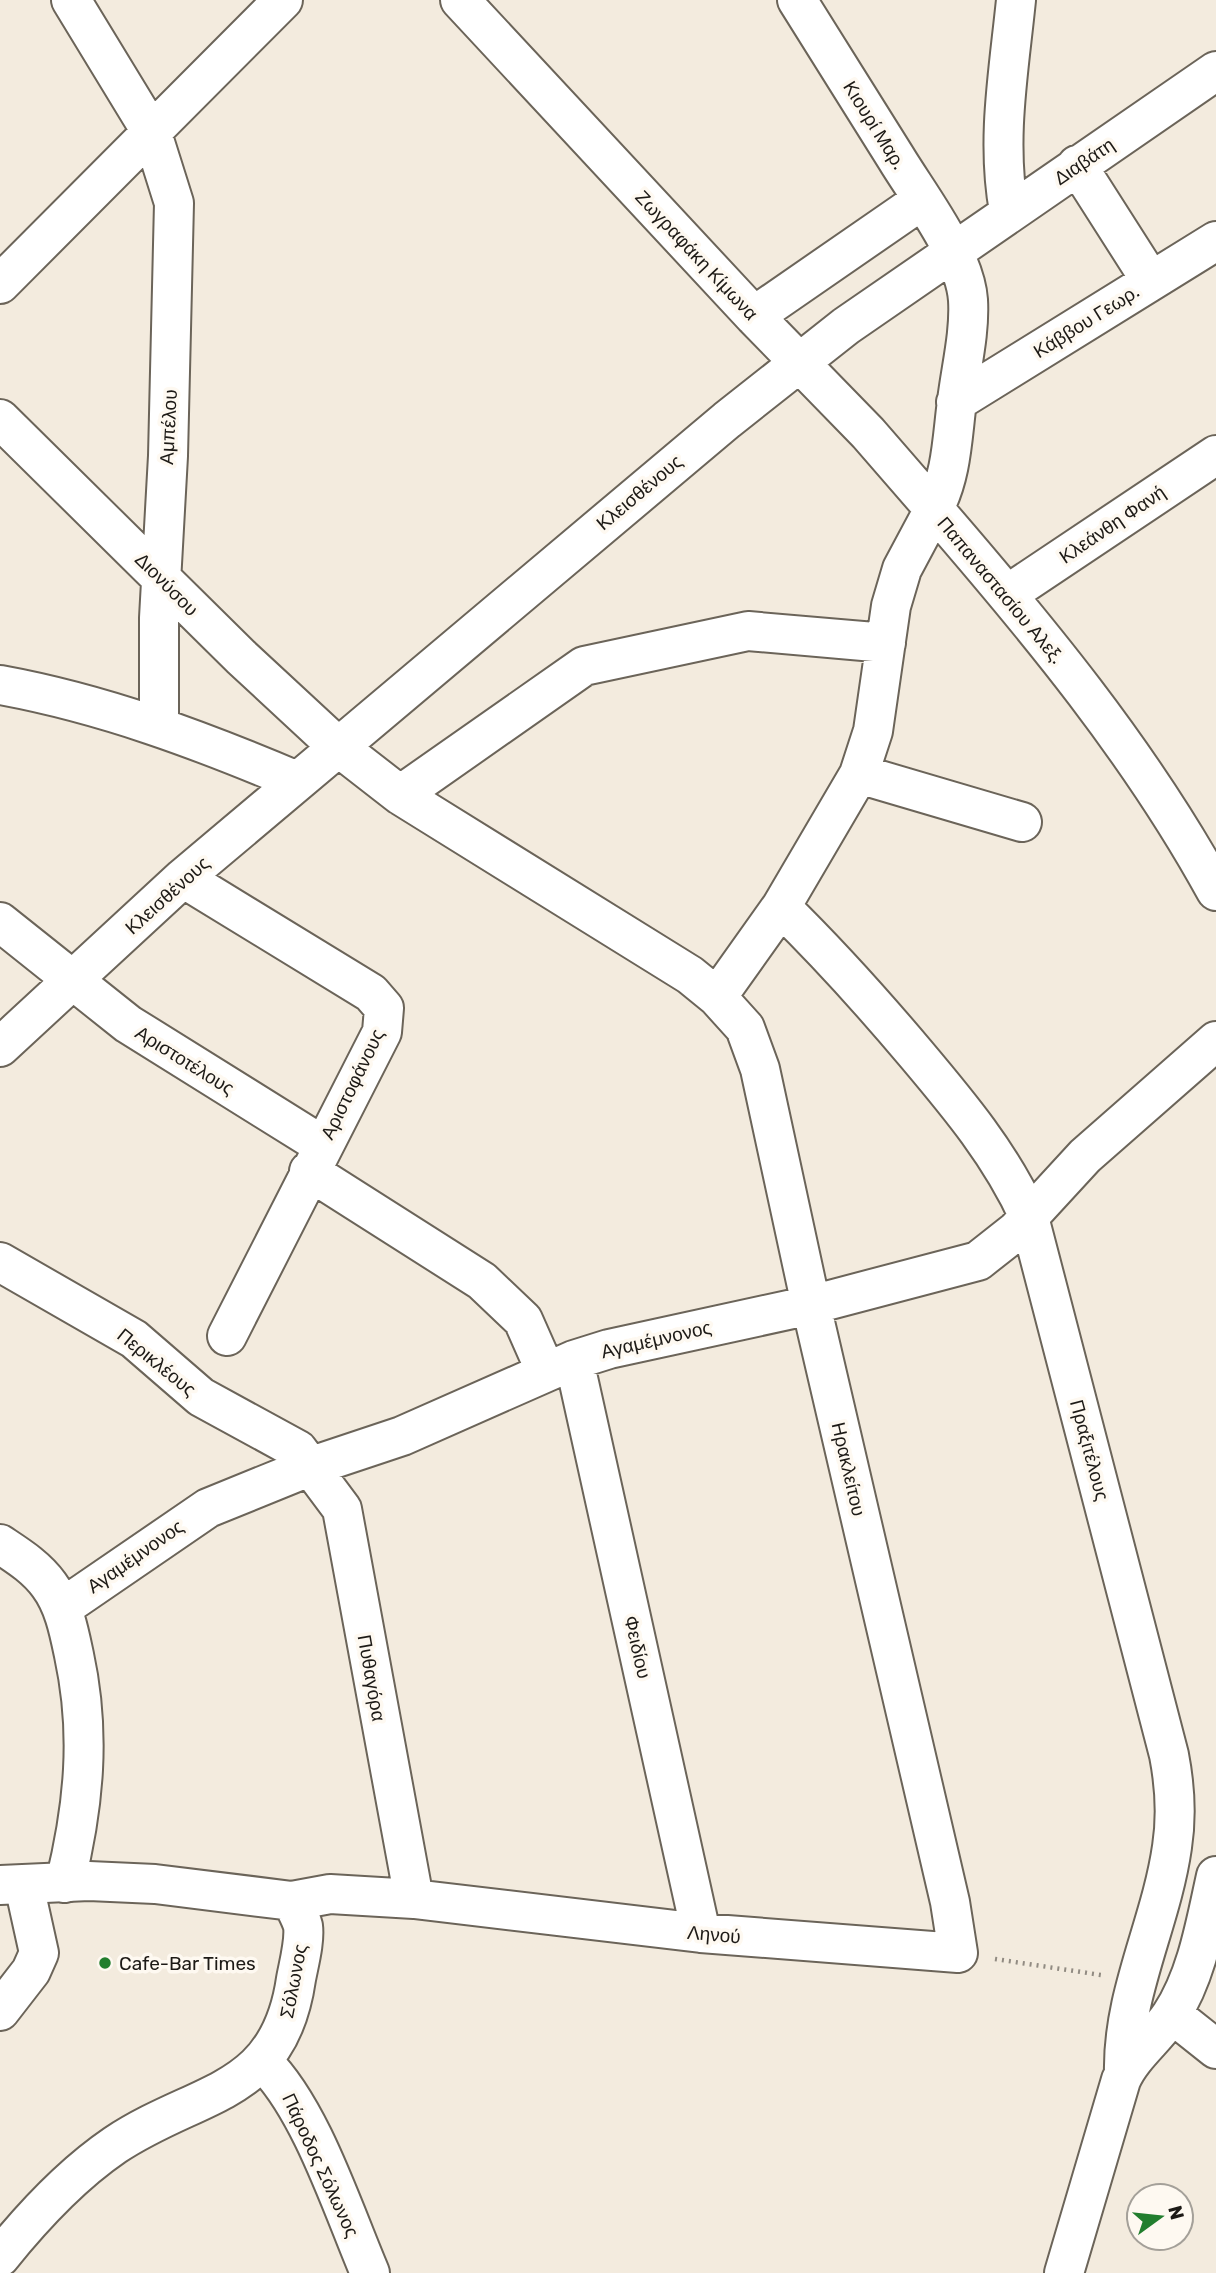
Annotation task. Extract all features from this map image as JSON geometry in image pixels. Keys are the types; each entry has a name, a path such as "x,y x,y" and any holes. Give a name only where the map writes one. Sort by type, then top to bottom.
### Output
{"street":[{"name":"Αμπέλου","path":"71,0 152,133 169,182 175,220 161,578 159,724"},
{"path":"0,284 283,0"},
{"name":"Ζωγραφάκη Κίμωνα","path":"460,0 799,364 868,433 934,509"},
{"name":"Κιουρί Μαρ.","path":"797,0 952,251"},
{"path":"1009,211 1002,144 1016,0"},
{"name":"Διαβάτη","path":"952,251 1216,71"},
{"path":"1077,165 1151,281"},
{"path":"754,316 922,200"},
{"name":"Κάββου Γεωρ.","path":"957,402 1216,241"},
{"name":"Κλεισθένους","path":"0,1047 63,974 183,878 716,429 952,251"},
{"name":"Παπαναστασίου Αλεξ.","path":"952,251 968,300 951,461 945,489 934,509 1008,594 1124,746 1216,891"},
{"name":"Διονύσου","path":"0,419 337,746"},
{"name":"Κλεάνθη Φανή","path":"1008,594 1216,454"},
{"path":"337,746 400,795 690,975 717,998 781,907 859,774 873,731 891,606 902,569 934,509"},
{"path":"400,795 584,666 748,631 886,643"},
{"path":"0,685 159,724 297,781"},
{"path":"859,774 1022,822"},
{"name":"Αριστοφάνους","path":"183,878 371,993 384,1008 382,1032 227,1336"},
{"name":"Πραξιτέλους","path":"781,907 876,1006 960,1108 998,1157 1029,1217 1174,1780 1176,1801 1172,1847 1136,1981 1125,2036 1124,2073"},
{"path":"0,922 63,974"},
{"name":"Αριστοτέλους","path":"63,974 482,1281 523,1320 560,1366"},
{"name":"Ηρακλείτου","path":"717,998 745,1028 752,1041 950,1902 958,1953"},
{"name":"Αγαμέμνονος","path":"62,1608 199,1513 309,1467 402,1436 560,1366 609,1349 811,1305 978,1261 1001,1246 1085,1156 1216,1041"},
{"name":"Περικλέους","path":"0,1262 134,1339 201,1397 298,1450 309,1467"},
{"name":"Φειδίου","path":"560,1366 701,1933"},
{"name":"Πυθαγόρα","path":"309,1467 342,1509 414,1899"},
{"path":"0,1544 37,1570 62,1608 77,1668 85,1742 83,1793 65,1883"},
{"path":"1063,2273 1124,2073 1172,2014 1188,1978 1216,1876"},
{"path":"0,2011 31,1971 39,1953 12,1885 155,1884 263,1895 292,1901"},
{"name":"Ληνού","path":"292,1901 330,1894 414,1899 701,1933 958,1953"},
{"name":"Σόλωνος","path":"0,2257 44,2207 96,2159 161,2118 246,2077 263,2062 282,2034 295,1992 303,1926 292,1901"},
{"path":"1172,2014 1216,2049"},
{"name":"Πάροδος Σόλωνος","path":"263,2062 286,2086 302,2115 370,2273"}],"path":[{"path":"958,1953 1136,1981"}],"place":[{"name":"Cafe-Bar Times","path":"105,1963"}]}
